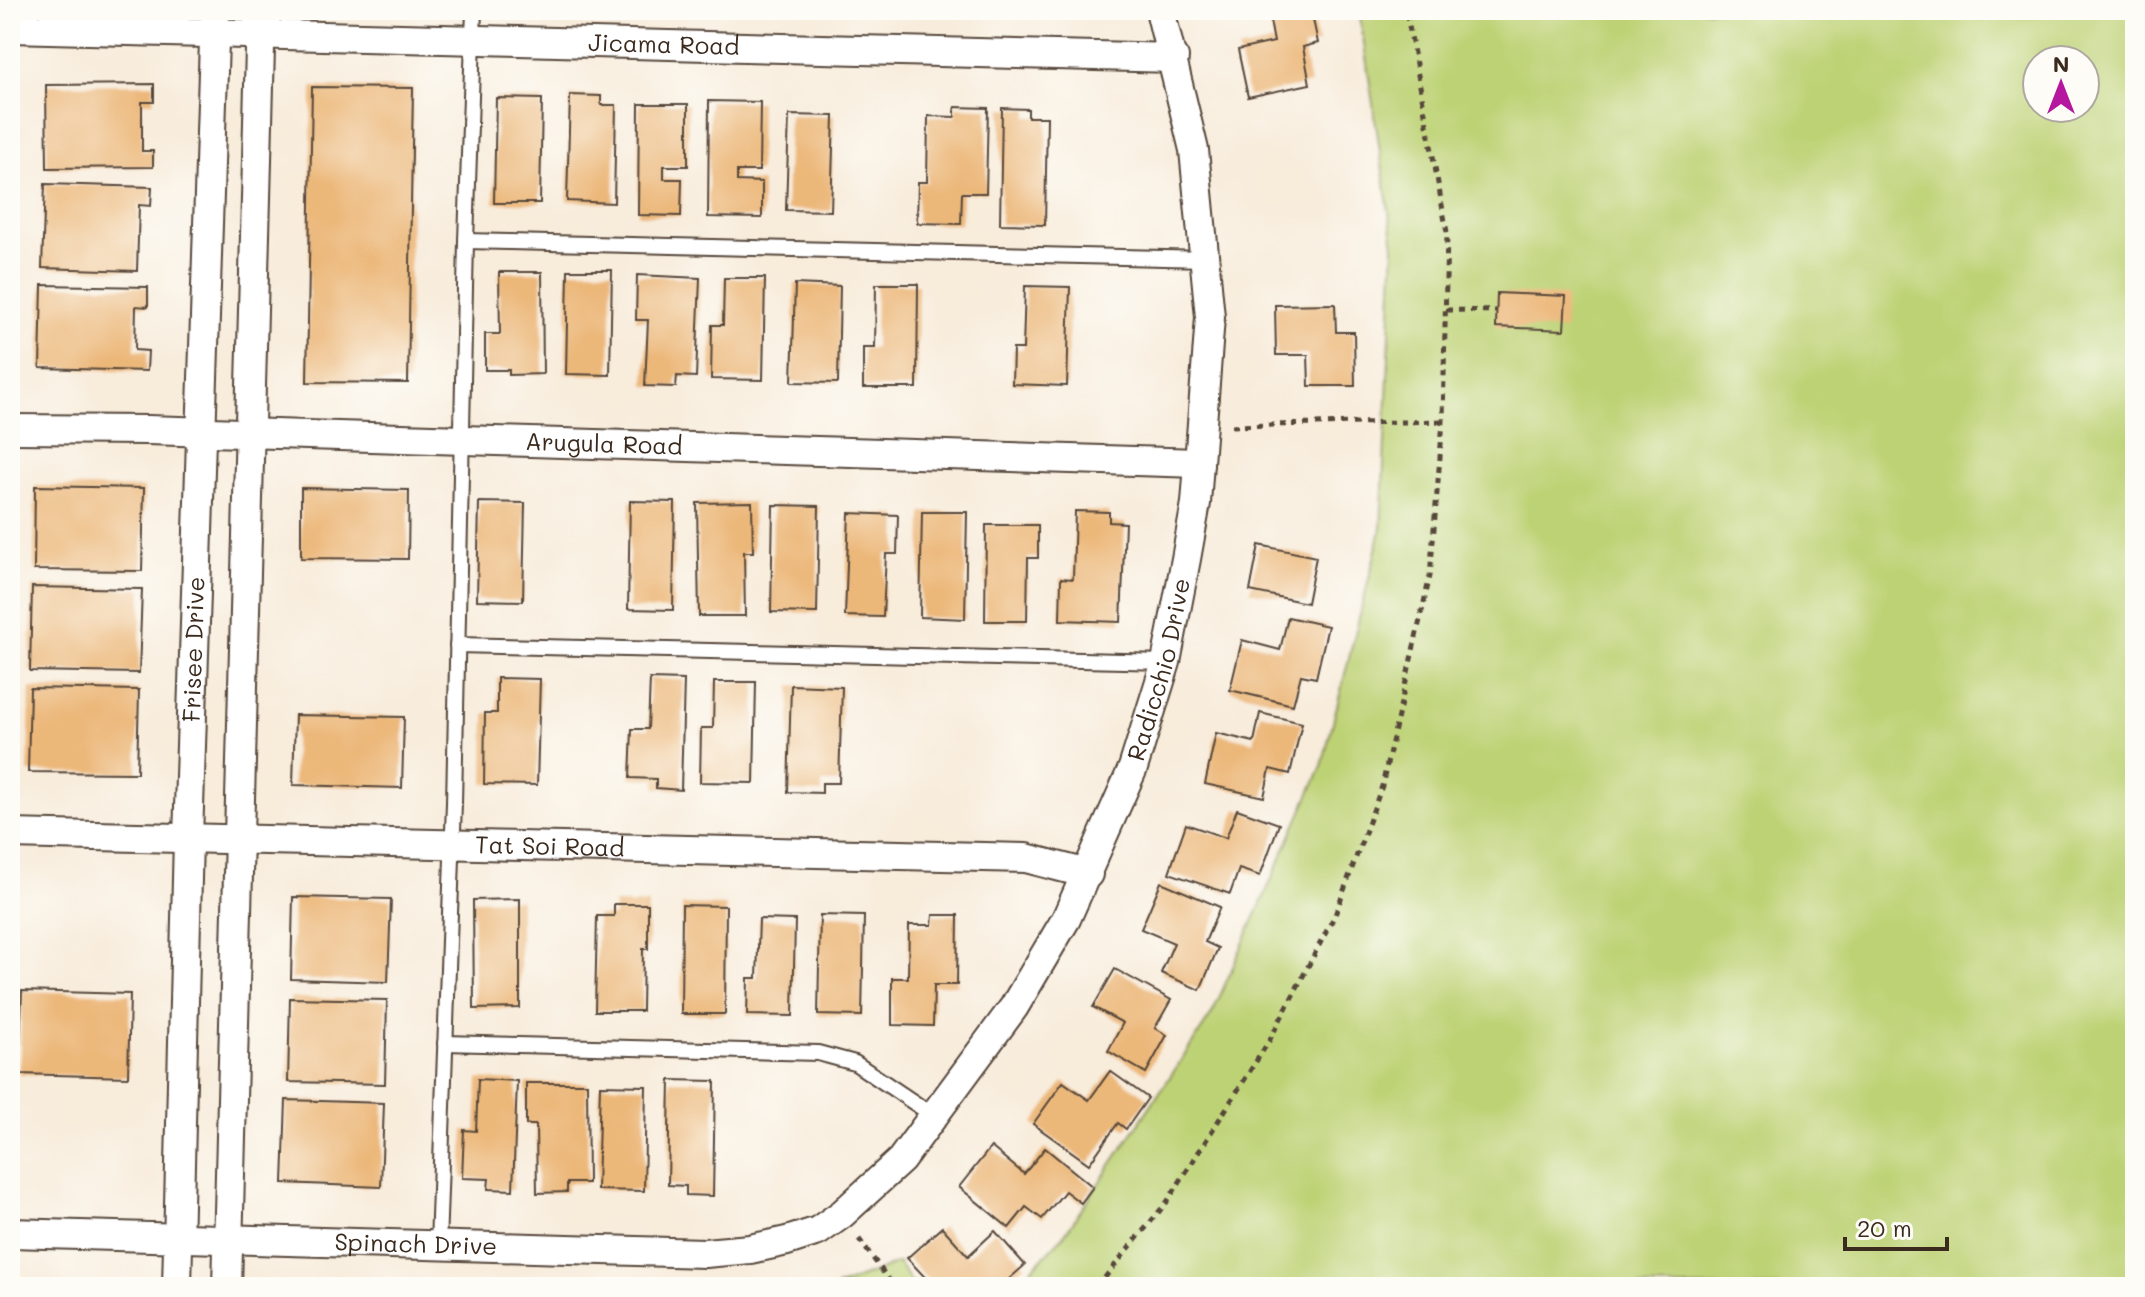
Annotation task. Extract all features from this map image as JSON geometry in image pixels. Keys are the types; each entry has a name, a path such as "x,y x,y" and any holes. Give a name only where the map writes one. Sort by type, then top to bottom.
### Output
{"street":[{"name":"Radicchio Drive","path":"818,1231 842,1214 901,1160 1014,1007 1066,919 1088,874 1133,768 1166,662 1189,545 1199,463 1210,317 1194,150 1160,10"},
{"name":"Frisee Drive","path":"177,1287 188,838 215,21"},
{"name":"Jicama Road","path":"10,28 261,22 474,38 1174,58"},
{"name":"Frisee Drive","path":"227,1287 261,22"},
{"name":"Arugula Road","path":"10,429 1199,463"},
{"name":"Tat Soi Road","path":"10,834 1026,858 1088,874"},
{"name":"Spinach Drive","path":"10,1233 705,1253 750,1249 818,1231"}],"lane":[{"path":"438,1245 474,10"},
{"path":"466,241 1206,259"},
{"path":"457,645 1166,662"},
{"path":"445,1043 818,1053 855,1063 934,1116"}],"path":[{"path":"1097,1287 1175,1189 1269,1041 1335,915 1382,786 1430,576 1443,421 1447,232 1406,10"},
{"path":"1446,310 1496,311"},
{"path":"1244,427 1443,421"},
{"path":"842,1214 894,1287"}],"green space":[{"path":"1359,10 2135,10 2135,1287 1015,1287 1064,1235 1212,1014 1322,766 1381,530 1394,245"},
{"path":"898,1263 915,1287 836,1287"}],"building":[{"path":"1268,10 1311,10 1318,43 1303,47 1310,84 1248,97 1238,50 1274,42"},
{"path":"154,84 154,102 142,102 142,151 153,151 153,167 47,168 46,85"},
{"path":"312,87 413,88 408,383 307,382"},
{"path":"570,95 601,96 601,105 616,105 614,203 567,201"},
{"path":"496,98 542,99 540,203 494,203"},
{"path":"709,101 760,102 759,171 737,171 737,181 762,182 762,218 708,217"},
{"path":"639,104 688,104 688,166 664,166 664,179 682,179 681,216 638,215"},
{"path":"955,107 988,108 986,193 962,193 961,224 917,223 918,182 927,182 928,116 955,117"},
{"path":"1002,108 1028,109 1028,117 1047,117 1045,225 1000,224"},
{"path":"789,115 834,116 831,211 786,210"},
{"path":"45,184 152,187 151,206 139,205 137,271 42,268"},
{"path":"568,270 612,270 610,375 566,374"},
{"path":"499,272 542,272 543,374 509,375 509,370 485,370 485,334 500,334"},
{"path":"637,275 700,278 696,377 677,376 676,387 645,386 648,320 636,320"},
{"path":"724,278 765,278 763,380 711,379 712,325 723,325"},
{"path":"795,284 840,286 838,383 792,382"},
{"path":"876,284 918,284 917,388 863,388 863,348 875,348"},
{"path":"42,285 148,287 148,307 136,306 135,350 148,351 147,371 40,368"},
{"path":"1025,286 1070,287 1067,386 1012,384 1013,349 1023,349"},
{"path":"1497,293 1566,296 1564,330 1496,327"},
{"path":"1335,304 1336,332 1354,332 1355,386 1309,386 1308,355 1276,355 1275,305"},
{"path":"35,486 144,488 142,571 34,570"},
{"path":"301,488 409,490 408,559 301,558"},
{"path":"630,501 675,502 673,610 628,609"},
{"path":"479,502 525,503 523,601 477,600"},
{"path":"752,502 753,552 744,552 745,616 699,616 697,503"},
{"path":"773,505 819,506 817,613 771,612"},
{"path":"1075,511 1109,512 1109,522 1125,523 1121,622 1060,620 1061,578 1073,579"},
{"path":"922,512 967,512 965,619 920,617"},
{"path":"849,513 898,515 897,554 886,554 883,617 845,616"},
{"path":"986,525 1038,525 1038,558 1028,558 1027,621 985,621"},
{"path":"1259,545 1316,557 1307,603 1250,591"},
{"path":"32,587 142,589 139,673 30,671"},
{"path":"1288,617 1328,626 1316,678 1301,675 1293,705 1230,690 1242,640 1280,650"},
{"path":"497,678 540,679 537,785 484,784 485,713 497,713"},
{"path":"650,679 684,680 681,790 656,788 656,779 630,778 632,729 648,729"},
{"path":"714,682 756,682 754,783 700,782 701,728 713,728"},
{"path":"791,685 842,687 839,783 822,783 822,793 788,792"},
{"path":"30,688 139,690 137,773 28,772"},
{"path":"1260,713 1302,723 1290,774 1270,769 1264,797 1205,784 1216,733 1254,742"},
{"path":"295,715 404,717 402,788 293,785"},
{"path":"1237,809 1279,824 1260,876 1239,869 1230,894 1169,873 1186,824 1226,838"},
{"path":"1161,882 1220,907 1205,942 1218,948 1200,990 1161,973 1174,943 1141,929"},
{"path":"293,897 391,899 388,982 291,979"},
{"path":"520,899 520,1008 474,1009 473,900"},
{"path":"614,904 648,904 648,949 643,949 642,1011 595,1011 597,916 614,916"},
{"path":"682,905 726,906 725,1014 681,1014"},
{"path":"820,915 864,916 862,1016 818,1015"},
{"path":"933,915 958,915 957,985 934,985 933,1026 892,1025 892,978 908,978 909,925 932,925"},
{"path":"759,919 795,920 793,1016 747,1015 748,978 757,978"},
{"path":"1115,969 1171,1000 1155,1028 1167,1035 1146,1073 1108,1051 1123,1023 1093,1007"},
{"path":"22,991 130,994 128,1077 19,1074"},
{"path":"290,998 387,1000 385,1084 288,1082"},
{"path":"1110,1071 1148,1098 1126,1129 1118,1123 1089,1164 1033,1124 1063,1082 1089,1100"},
{"path":"478,1079 517,1081 513,1190 488,1189 489,1179 462,1178 464,1130 476,1131"},
{"path":"670,1080 715,1081 713,1196 686,1195 686,1186 668,1185"},
{"path":"526,1083 587,1083 588,1183 567,1183 567,1192 537,1193 536,1125 526,1125"},
{"path":"600,1085 646,1086 644,1191 597,1190"},
{"path":"286,1100 384,1103 381,1187 283,1183"},
{"path":"991,1147 1024,1174 1045,1148 1093,1187 1081,1203 1065,1191 1042,1219 1026,1207 1009,1228 959,1187"},
{"path":"942,1227 968,1256 995,1231 1025,1265 1000,1287 934,1287 907,1258"}]}
